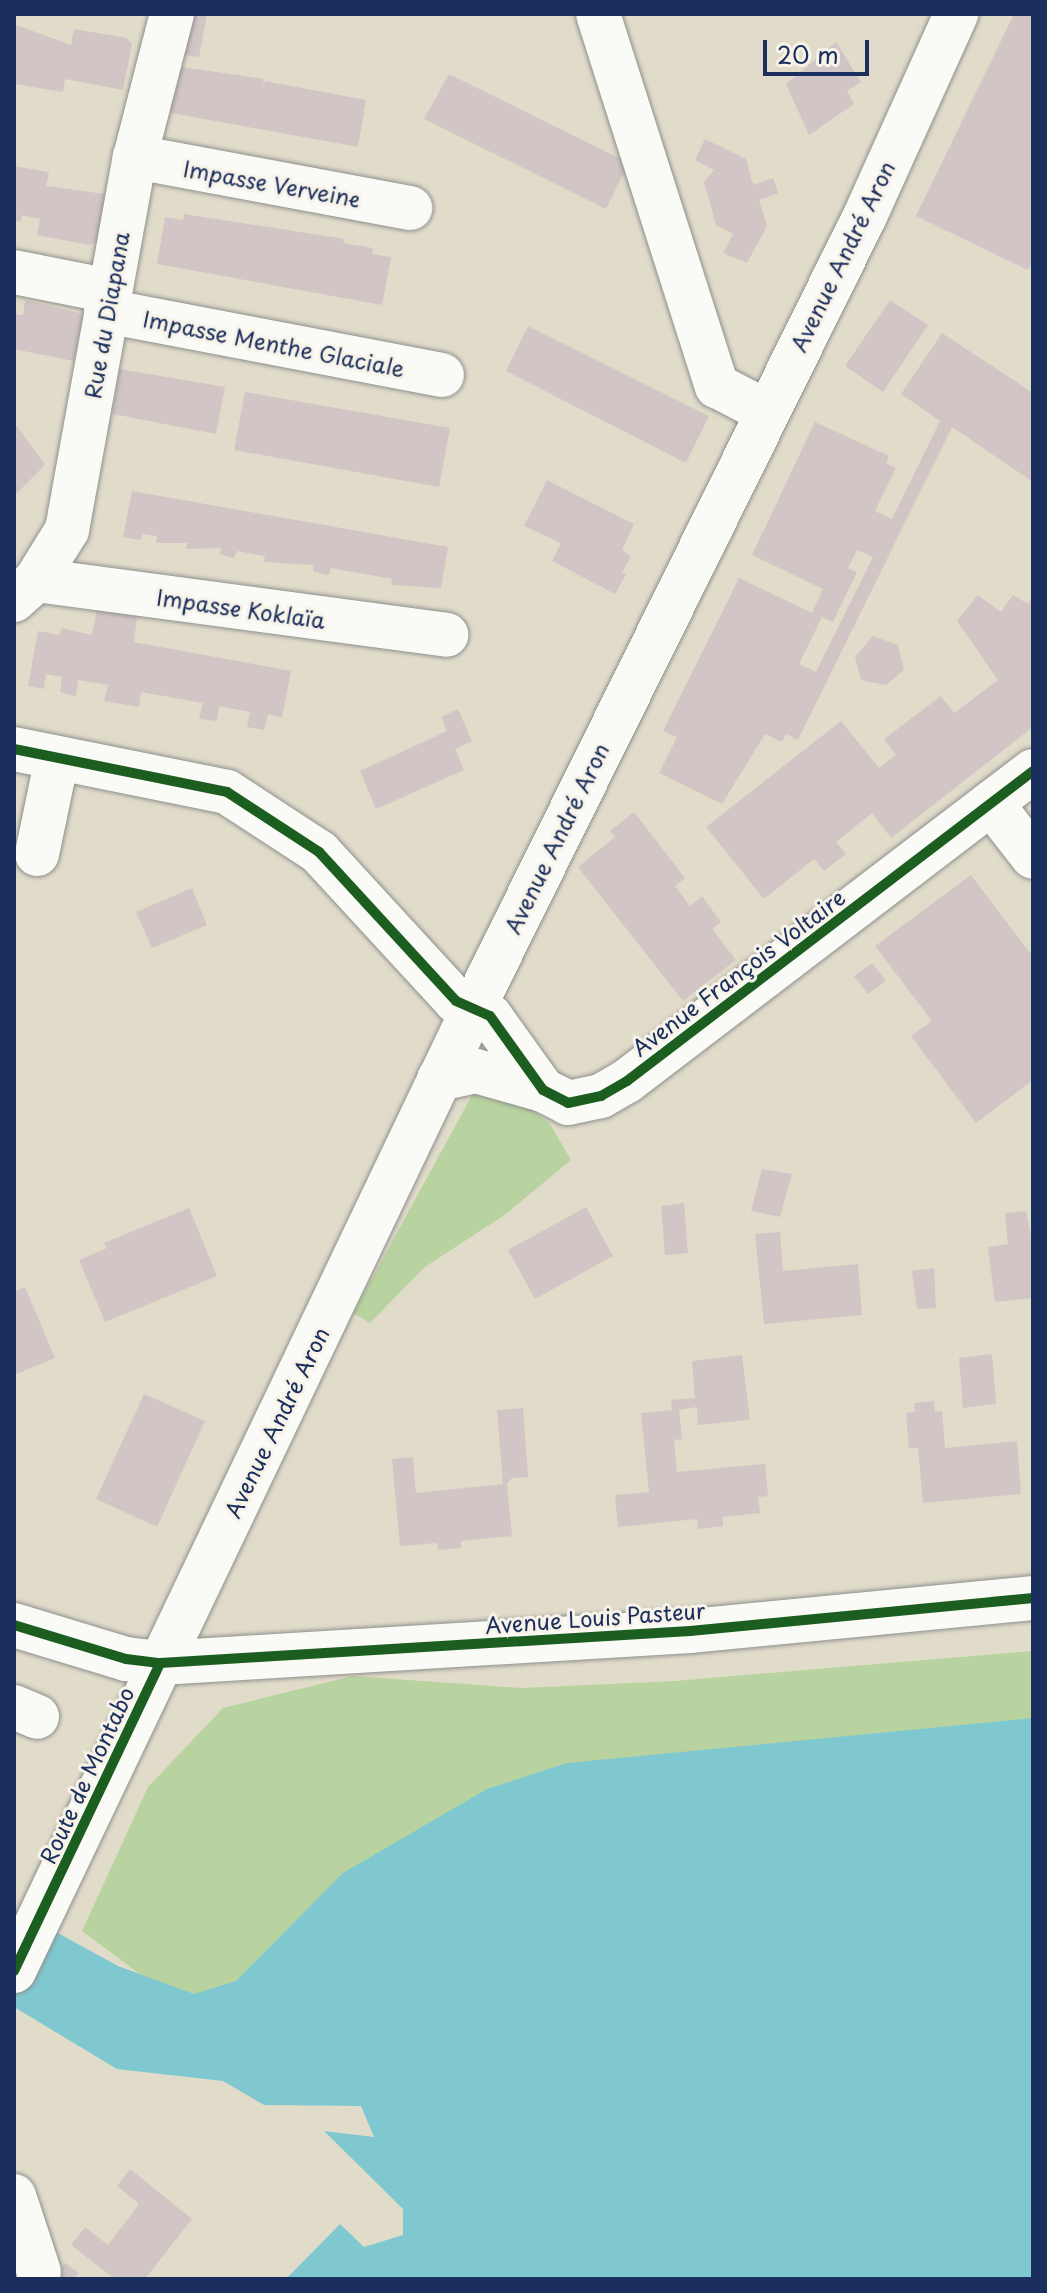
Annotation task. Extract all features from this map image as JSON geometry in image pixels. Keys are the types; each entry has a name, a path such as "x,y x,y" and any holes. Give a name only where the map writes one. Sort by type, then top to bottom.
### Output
{"street":[{"name":"Rue du Diapana","path":"25,590 67,530 135,157 171,14"},
{"path":"598,14 717,386 765,411"},
{"name":"Avenue André Aron","path":"160,1663 474,1007 765,411 865,216 956,14"},
{"name":"Impasse Verveine","path":"135,157 410,208"},
{"name":"Impasse Menthe Glaciale","path":"14,272 108,301 442,375"},
{"name":"Impasse Koklaïa","path":"25,590 446,635"},
{"path":"14,749 227,792 319,852 456,1001 490,1016 543,1090"},
{"path":"37,854 57,758"},
{"name":"Avenue François Voltaire","path":"439,1079 476,1071 543,1090 568,1103 617,1088 1033,771"},
{"path":"991,803 1033,857"},
{"name":"Avenue Louis Pasteur","path":"14,1625 126,1659 160,1663 690,1631 1033,1598"},
{"name":"Route de Montabo","path":"14,1971 160,1663"},
{"path":"14,2196 39,2272"}],"green space":[{"path":"476,1088 520,1100 550,1124 571,1160 506,1214 425,1267 370,1323 353,1313"},
{"path":"1033,1651 1033,1985 455,2073 172,1998 82,1931 148,1787 223,1708 353,1676 522,1688 675,1681"}],"water":[{"path":"1033,1718 1033,2279 286,2279 340,2224 364,2247 403,2235 403,2209 324,2131 374,2137 361,2106 264,2105 223,2081 117,2069 14,2007 14,1909 118,1966 194,1994 236,1981 343,1873 487,1789 567,1763"}],"building":[{"path":"193,14 207,14 199,57 185,55"},
{"path":"1014,14 1033,17 1033,260 1028,270 916,216"},
{"path":"14,24 71,45 74,29 127,38 132,44 123,90 65,79 63,92 14,84"},
{"path":"836,42 861,82 847,91 854,104 809,135 786,84"},
{"path":"175,66 264,79 263,89 265,81 366,100 358,147 166,112"},
{"path":"449,74 629,163 606,209 424,119"},
{"path":"705,139 746,159 753,185 773,178 778,193 759,200 767,226 747,263 723,253 733,234 716,225 704,182 714,170 695,160"},
{"path":"14,166 49,172 46,186 105,194 97,241 89,245 37,235 40,219 22,215 21,222 14,220"},
{"path":"184,214 345,239 343,243 373,248 372,254 391,257 382,305 157,264 165,217 183,220"},
{"path":"25,300 83,314 74,361 14,349 14,314 23,315"},
{"path":"890,300 928,325 883,392 845,366"},
{"path":"528,326 709,416 686,463 506,371"},
{"path":"942,333 1033,393 1033,482 952,427 798,740 786,734 782,742 765,734 722,804 659,773 677,737 663,731 739,578 812,613 823,589 752,555 815,422 889,456 886,463 896,468 875,511 892,519 940,421 901,394","holes":["857,550 873,557 816,672 799,664 822,617 833,622 857,572 848,568"]},
{"path":"120,369 225,387 216,434 113,414"},
{"path":"245,392 450,428 439,487 234,450"},
{"path":"17,426 45,465 14,496 14,429"},
{"path":"547,480 634,524 622,550 631,556 615,594 552,561 561,543 524,526"},
{"path":"132,491 448,547 441,588 391,585 392,579 331,568 329,575 323,574 313,571 314,565 264,562 265,556 237,551 234,558 228,557 220,554 221,548 186,549 187,543 156,543 157,536 143,534 140,540 123,537"},
{"path":"978,595 1001,612 1013,595 1028,604 1033,596 1033,727 891,838 872,813 836,842 846,854 824,871 814,859 764,899 706,827 841,721 879,768 896,755 884,739 941,696 954,713 998,680 957,621"},
{"path":"97,609 137,617 134,642 291,671 282,718 268,714 264,730 247,727 250,712 219,706 217,721 199,719 203,703 141,692 139,707 104,701 108,685 78,680 76,696 60,692 62,677 46,674 44,689 28,686 38,631 60,635 61,628 92,635"},
{"path":"873,636 898,645 904,670 886,685 861,680 855,657"},
{"path":"458,709 472,741 455,749 464,770 376,809 360,771 447,731 441,717"},
{"path":"634,812 685,878 675,886 690,906 702,896 721,922 712,929 736,960 683,1001 578,867 615,837 610,831"},
{"path":"971,875 1030,953 1033,950 1033,1080 976,1123 911,1036 932,1021 875,946"},
{"path":"192,888 207,925 152,948 136,912"},
{"path":"872,963 886,981 868,994 854,976"},
{"path":"762,1169 792,1174 780,1217 751,1211"},
{"path":"684,1203 688,1253 665,1255 661,1206"},
{"path":"586,1207 613,1256 535,1299 508,1250"},
{"path":"189,1208 217,1276 105,1322 79,1260 107,1248 104,1243"},
{"path":"1026,1211 1033,1247 1033,1298 995,1302 988,1247 1008,1244 1005,1213"},
{"path":"780,1232 783,1271 858,1264 862,1315 764,1324 755,1234"},
{"path":"934,1268 936,1308 917,1309 912,1271"},
{"path":"25,1287 55,1358 14,1375 14,1292"},
{"path":"992,1354 996,1404 963,1408 959,1358"},
{"path":"742,1355 750,1420 698,1425 697,1407 679,1410 682,1439 674,1440 677,1472 765,1464 768,1496 758,1497 760,1513 723,1517 723,1526 698,1529 697,1519 618,1527 615,1495 649,1492 641,1413 672,1410 671,1400 695,1398 692,1361"},
{"path":"144,1394 205,1421 157,1527 96,1499"},
{"path":"934,1401 935,1412 942,1411 945,1448 1017,1441 1021,1494 923,1503 918,1448 909,1448 906,1413 915,1412 914,1403"},
{"path":"523,1408 528,1477 512,1478 507,1484 512,1536 461,1541 461,1548 438,1550 437,1543 400,1546 392,1459 413,1457 416,1493 503,1484 497,1410"},
{"path":"130,2169 192,2219 145,2279 115,2279 71,2245 85,2227 108,2245 139,2204 117,2186"},
{"path":"65,2263 79,2273 74,2279 52,2279"}],"cycle path":[{"path":"14,749 227,792 319,852 456,1001 490,1016 543,1090 568,1103 601,1096 627,1081 1033,771"},
{"path":"14,1625 126,1659 160,1663 690,1631 1033,1598"},
{"path":"14,1971 160,1663"}]}
